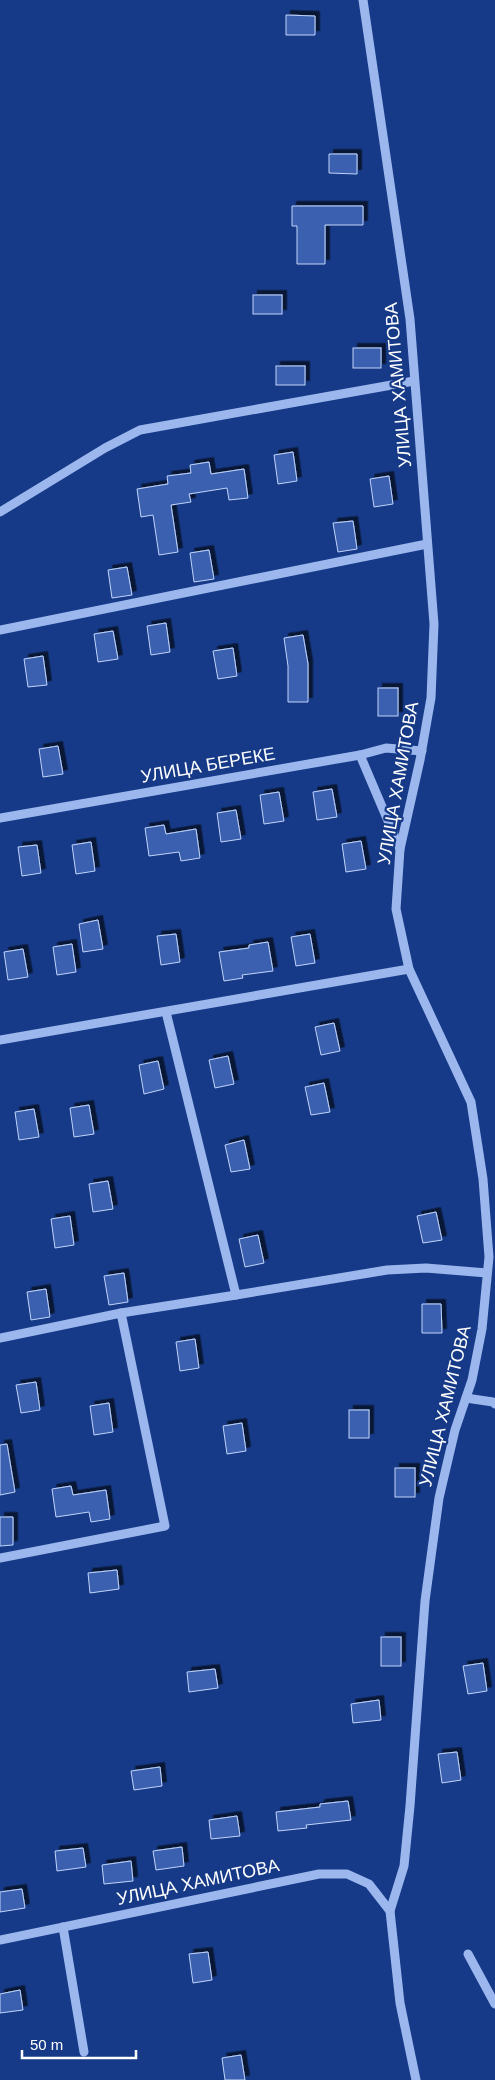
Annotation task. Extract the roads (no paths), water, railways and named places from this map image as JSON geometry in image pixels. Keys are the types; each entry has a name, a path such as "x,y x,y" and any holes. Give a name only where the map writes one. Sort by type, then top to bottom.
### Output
{"street":[{"name":"УЛИЦА ХАМИТОВА","path":"363,0 410,319 434,624 431,698 422,750 400,849 396,909 409,969 471,1102 483,1178 489,1258 482,1329 472,1380 455,1430 439,1498 426,1602 404,1866 390,1911 400,2003 416,2080"},
{"path":"0,512 105,448 140,430 414,381"},
{"path":"0,630 427,544"},
{"name":"УЛИЦА БЕРЕКЕ","path":"0,818 360,755 386,748 422,750"},
{"path":"360,755 400,849"},
{"path":"0,1040 409,969"},
{"path":"166,1012 236,1296"},
{"path":"0,1338 121,1313 236,1296 387,1270 426,1268 487,1273"},
{"path":"0,1558 165,1526 121,1313"},
{"path":"466,1398 493,1402 495,1404"},
{"name":"УЛИЦА ХАМИТОВА","path":"0,1940 319,1874 346,1874 369,1884 390,1911"},
{"path":"63,1927 84,2052"},
{"path":"468,1954 495,2004"}]}
